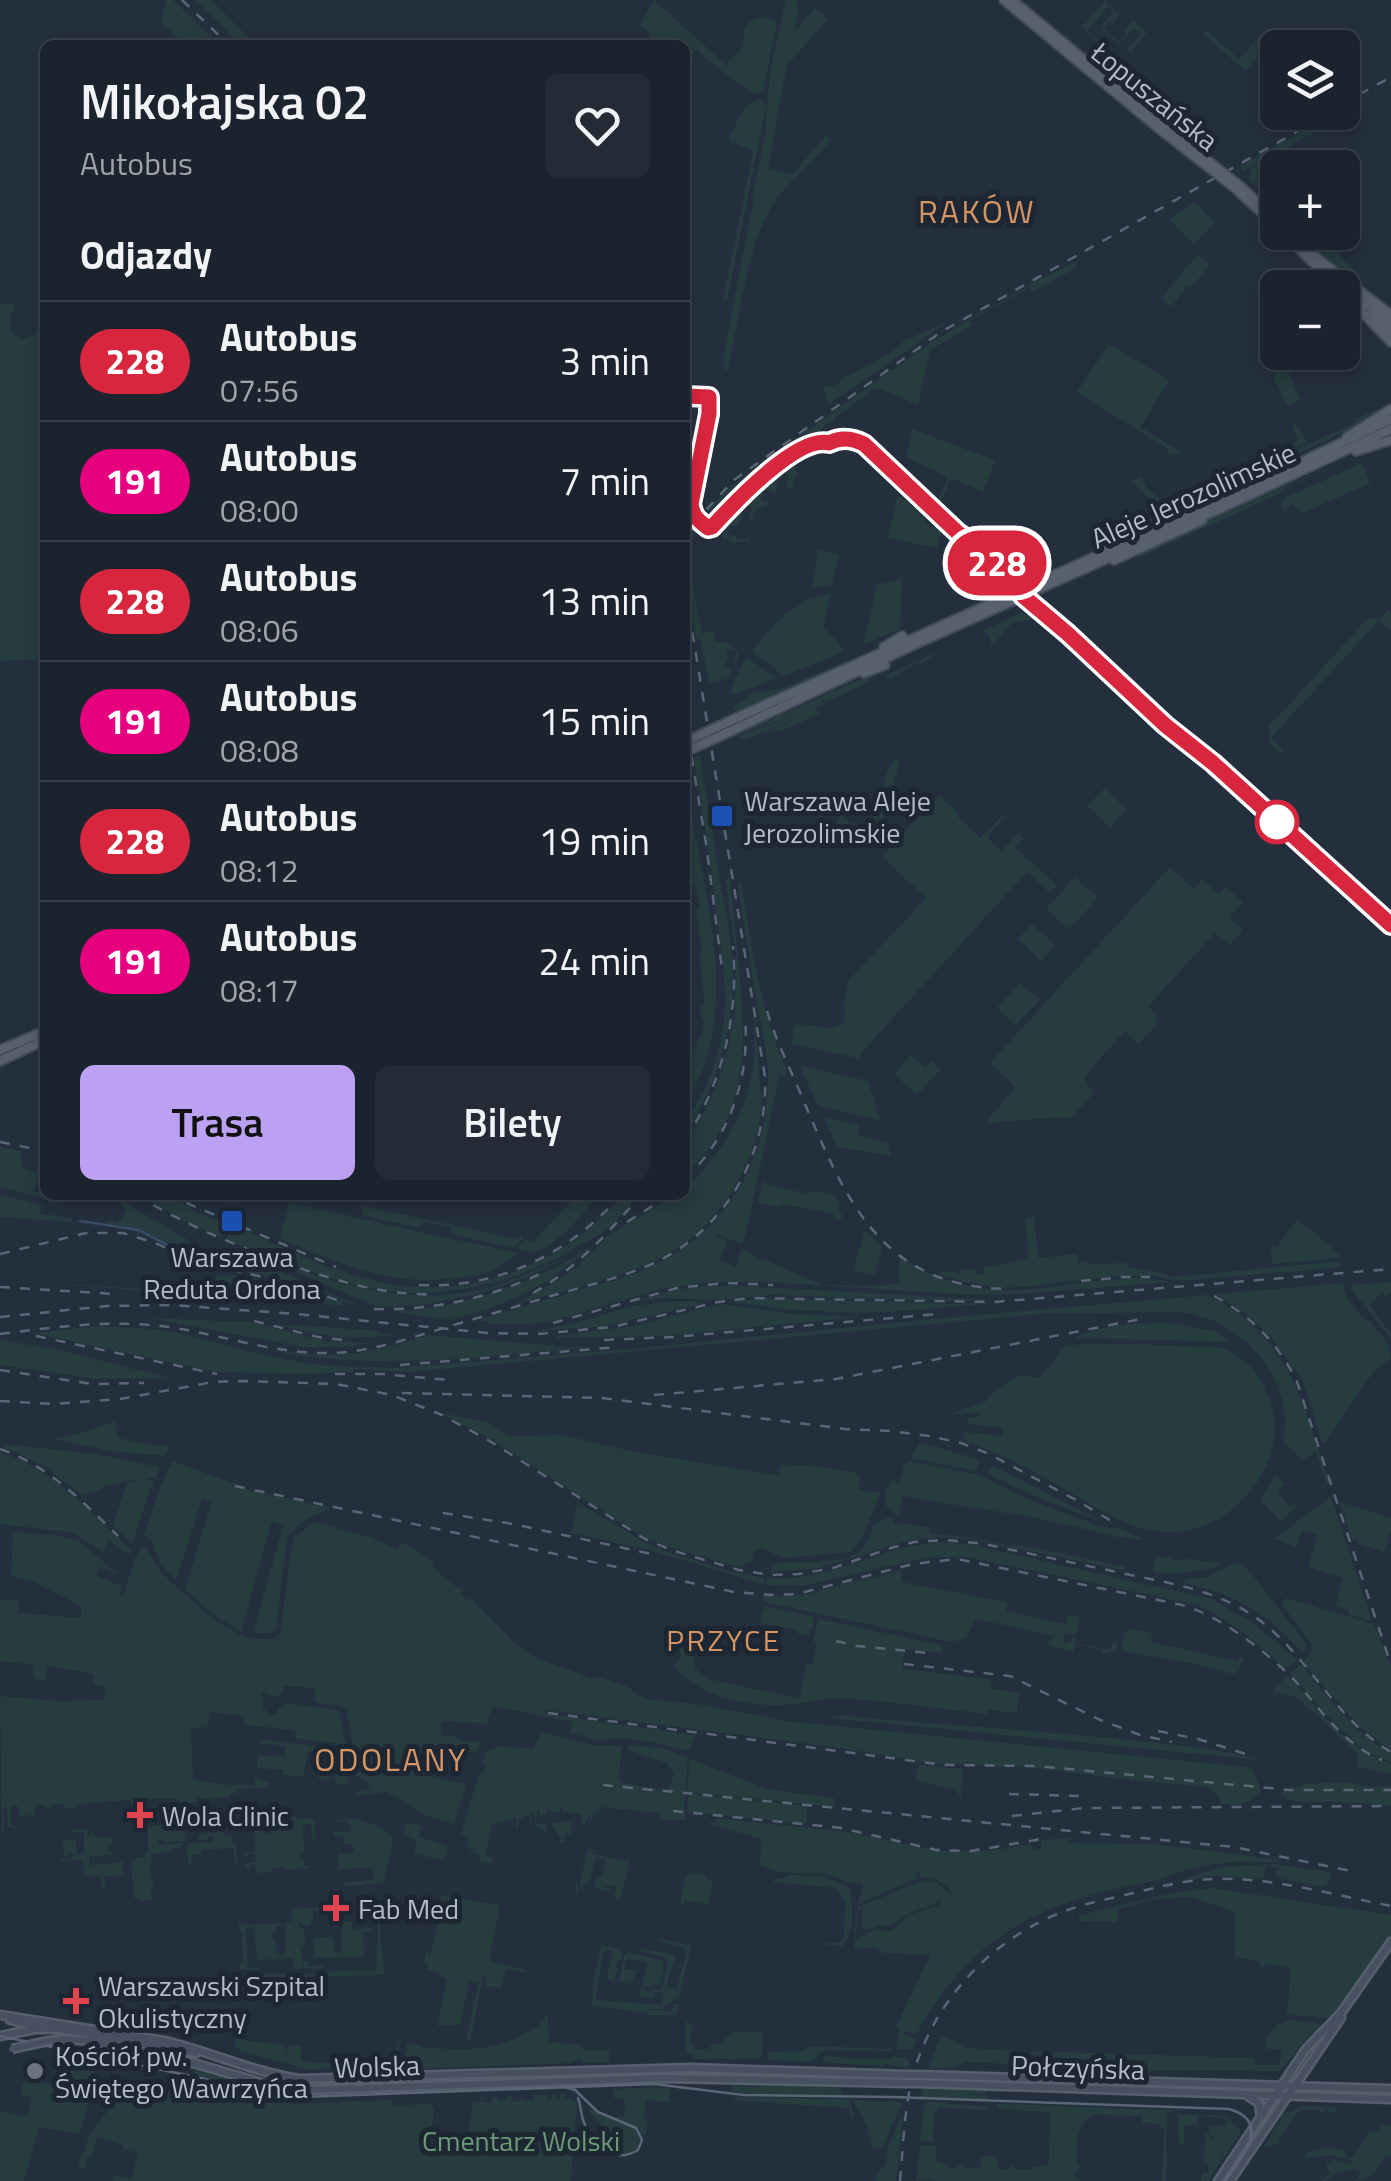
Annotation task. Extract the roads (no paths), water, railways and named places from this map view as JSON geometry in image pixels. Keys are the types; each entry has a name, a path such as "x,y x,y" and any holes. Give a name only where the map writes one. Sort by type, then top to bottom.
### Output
{"main road":[{"name":"Łopuszańska","path":"1004,0 1260,210"},
{"name":"Łopuszańska","path":"1012,0 1158,125"},
{"name":"Łopuszańska","path":"1303,250 1322,270"},
{"path":"1309,250 1391,324"},
{"path":"1318,259 1391,315"},
{"path":"1360,309 1391,332"},
{"name":"Łopuszańska","path":"1360,310 1391,342"},
{"path":"1339,450 1391,409"},
{"name":"Aleje Jerozolimskie","path":"1106,554 1232,504 1391,420"},
{"name":"Aleje Jerozolimskie","path":"690,749 859,662 965,618 1240,491 1391,430"},
{"path":"1339,450 1367,449 1391,440"},
{"name":"Aleje Jerozolimskie","path":"690,740 846,678 965,618"},
{"path":"859,662 902,636"},
{"path":"846,678 879,670"},
{"path":"0,1050 40,1033"},
{"path":"0,1060 40,1042"},
{"path":"1230,2181 1391,1942"},
{"path":"1218,2181 1306,2049 1352,2000"},
{"path":"0,2017 48,2028"},
{"name":"Wolska","path":"0,2017 166,2042 266,2073 315,2080 690,2068 763,2074"},
{"name":"Wolska","path":"0,2036 48,2028 202,2053"},
{"name":"Wolska","path":"0,2052 66,2039 92,2041 305,2090 763,2074"},
{"name":"Połczyńska","path":"763,2074 1391,2089"},
{"name":"Połczyńska","path":"919,2079 1198,2094 1391,2099"},
{"path":"1198,2094 1195,2090 1199,2084"},
{"path":"1243,2094 1258,2102 1261,2118"}],"waterway":[{"path":"80,1221 139,1230 186,1255 214,1264"}],"tram line":[{"path":"0,2036 302,2097 654,2084 744,2095 1229,2109 1242,2115 1251,2132 1245,2152 1225,2181"},
{"path":"561,2086 575,2090 598,2112 636,2128 642,2140 638,2150 613,2154 599,2145 584,2123 578,2098"}],"railway":[{"path":"182,0 224,40"},
{"path":"1360,94 1391,77"},
{"path":"690,535 704,512 734,480 941,332 1300,130"},
{"path":"0,1334 80,1325 141,1324 286,1350 347,1352 404,1340 603,1281 654,1263 702,1231 737,1187 750,1161 759,1134 765,1077 690,618"},
{"path":"690,747 722,969"},
{"path":"690,1132 709,1095 726,1047 733,997 733,946"},
{"path":"767,1011 834,1169 873,1230 897,1254 927,1272 963,1284 1006,1289"},
{"path":"690,1174 714,1144 734,1104 744,1061 745,1016"},
{"path":"0,1142 40,1150"},
{"path":"145,1200 208,1233 340,1281 378,1290 436,1294"},
{"path":"180,1200 336,1267"},
{"path":"419,1285 477,1281 530,1264 579,1235 616,1200"},
{"path":"533,1293 578,1261 636,1200"},
{"path":"627,1222 662,1200"},
{"path":"0,1254 86,1233 123,1233 199,1262 288,1283 340,1301"},
{"path":"0,1317 107,1306 172,1305 488,1333 539,1334 612,1327 750,1298 994,1302 1391,1269"},
{"path":"374,1309 419,1308 464,1300 507,1288 548,1270"},
{"path":"1081,1281 1150,1277"},
{"path":"553,1323 677,1288 725,1283 773,1285"},
{"path":"0,1287 115,1294"},
{"path":"1214,1296 1262,1332 1282,1355 1297,1382 1391,1665"},
{"path":"604,1340 938,1314"},
{"path":"654,1395 836,1379 1141,1319"},
{"path":"254,1321 352,1341"},
{"path":"36,1336 217,1374"},
{"path":"400,1365 619,1347"},
{"path":"0,1370 93,1384 144,1383"},
{"path":"335,1374 450,1380"},
{"path":"0,1401 53,1404 120,1399 213,1382 336,1384 392,1395 442,1415 645,1539 739,1570 799,1574 833,1568 914,1542 946,1540 984,1544 1173,1584 1233,1604 1268,1627 1356,1725 1391,1752"},
{"path":"402,1393 602,1398 929,1436 989,1454 1118,1525"},
{"path":"0,1449 49,1475 118,1536"},
{"path":"235,1486 734,1592 797,1594 913,1564 957,1559 1182,1605 1212,1617 1259,1648 1345,1736 1382,1760"},
{"path":"443,1513 656,1555"},
{"path":"836,1641 928,1653"},
{"path":"904,1664 1010,1676 1098,1719 1172,1742"},
{"path":"548,1713 944,1765 1037,1766 1290,1790 1391,1790"},
{"path":"1158,1731 1249,1755"},
{"path":"603,1785 1234,1847 1351,1871"},
{"path":"1009,1794 1081,1796"},
{"path":"1012,1816 1084,1808 1391,1806"},
{"path":"673,1811 841,1828 936,1850 971,1851 1048,1838"},
{"path":"900,2181 911,2083 931,2029 963,1982 1005,1943 1029,1928 1087,1904 1205,1880 1273,1883 1391,1906"}],"place":[{"name":"Warszawa Aleje Jerozolimskie","path":"722,816"},
{"name":"Warszawa Reduta Ordona","path":"232,1221"},
{"name":"Wola Clinic","path":"140,1815"},
{"name":"Fab Med","path":"336,1908"},
{"name":"Warszawski Szpital Okulistyczny","path":"76,2001"},
{"name":"Kościół pw. Świętego Wawrzyńca","path":"35,2071"}],"district":[{"name":"RAKÓW","path":"977,211"},
{"name":"PRZYCE","path":"724,1640"},
{"name":"ODOLANY","path":"391,1759"}],"park label":[{"name":"Cmentarz Wolski","path":"521,2140"}]}
